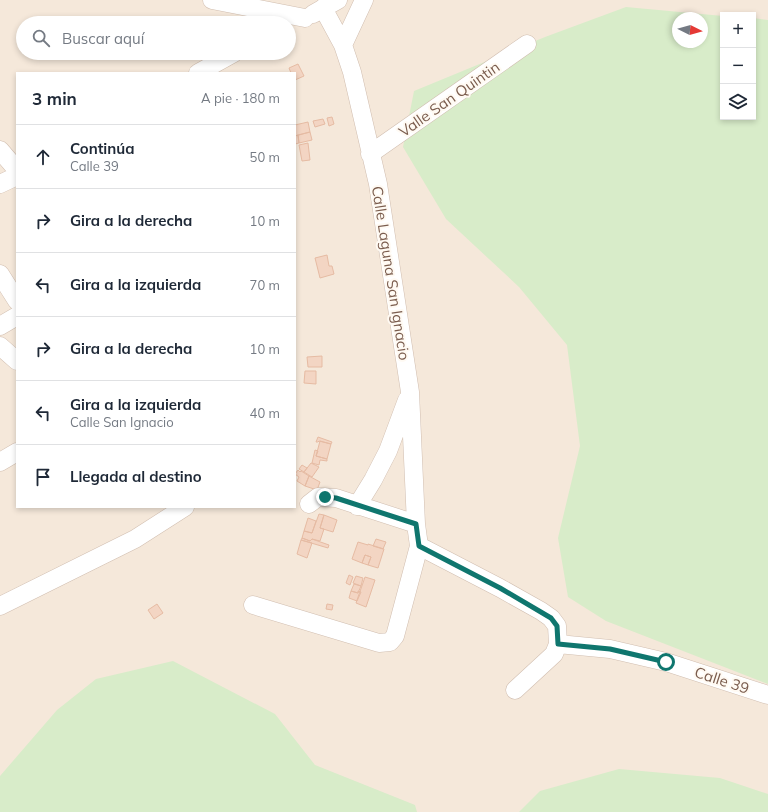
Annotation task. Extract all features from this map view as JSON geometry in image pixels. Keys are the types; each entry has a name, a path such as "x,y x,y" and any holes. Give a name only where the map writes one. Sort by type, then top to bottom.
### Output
{"street":[{"path":"212,0 295,16"},
{"path":"343,45 364,0"},
{"path":"296,22 330,4"},
{"name":"Calle Laguna San Ignacio","path":"330,4 352,72 378,184 410,392 416,524 419,546"},
{"path":"296,16 305,18"},
{"name":"Valle San Quintin","path":"370,154 527,44"},
{"path":"200,72 221,60"},
{"path":"0,150 16,169"},
{"path":"0,184 16,176"},
{"path":"0,274 16,299"},
{"path":"0,326 16,317"},
{"path":"0,346 16,360"},
{"path":"357,506 388,451 410,392"},
{"path":"0,462 16,453"},
{"path":"309,504 318,497 336,498 416,524"},
{"path":"0,606 135,538 183,508"},
{"path":"253,605 380,643 390,642 395,636 419,546 500,588 551,618 557,626 558,644 554,654 515,690"},
{"name":"Calle 39","path":"558,644 610,649 666,662 768,695"}],"shaded area":[{"path":"0,0 768,0 768,812 0,812"}],"green space":[{"path":"626,7 680,12 672,12 672,48 708,48 708,15 720,16 720,120 756,120 756,18 768,20 768,684 606,621 568,597 558,538 580,446 567,345 519,287 446,219 403,147 414,91 545,37"},
{"path":"173,661 275,714 315,765 415,805 417,812 0,812 0,776 57,710 96,679"},
{"path":"619,769 720,778 768,794 768,812 519,812 540,791"}],"building":[{"path":"298,64 304,76 296,80 296,72 291,72 289,68"},
{"path":"332,117 334,124 329,126 327,118"},
{"path":"323,119 325,124 315,127 313,121"},
{"path":"308,122 310,132 296,136 296,125"},
{"path":"310,132 312,140 299,143 298,135"},
{"path":"298,135 299,143 296,144 296,136"},
{"path":"308,143 310,160 302,161 299,145"},
{"path":"327,255 329,266 332,266 334,274 320,278 315,258"},
{"path":"322,356 322,367 308,367 307,357"},
{"path":"305,371 316,371 316,384 304,383"},
{"path":"318,437 332,442 331,444 319,441 316,442"},
{"path":"320,441 331,444 327,459 316,456"},
{"path":"315,450 318,451 316,456 327,459 327,461 320,460 319,465 312,463"},
{"path":"311,463 319,467 312,477 304,472"},
{"path":"302,465 307,468 304,472 299,469"},
{"path":"298,470 309,476 305,486 297,481 299,477 296,473"},
{"path":"309,476 320,482 317,490 305,486"},
{"path":"319,514 324,515 320,528 324,529 320,541 312,539 310,541 302,538 304,531 312,533"},
{"path":"324,515 337,520 333,532 320,528"},
{"path":"308,518 316,521 312,533 304,531"},
{"path":"302,538 310,541 312,539 329,545 328,548 301,540"},
{"path":"376,539 386,542 383,549 373,546"},
{"path":"301,540 312,543 307,558 297,554"},
{"path":"358,542 384,549 378,568 368,565 371,557 365,555 362,563 352,559"},
{"path":"365,555 371,557 368,565 362,563"},
{"path":"349,575 353,577 350,585 346,583"},
{"path":"356,576 363,578 361,586 353,583"},
{"path":"365,577 375,580 366,607 356,603"},
{"path":"354,584 361,586 358,593 351,591"},
{"path":"351,591 358,593 358,591 361,592 357,601 349,598"},
{"path":"157,604 163,613 154,619 148,610"},
{"path":"327,604 333,605 332,610 326,609"}],"route":[{"path":"325,497 336,498 416,524 419,546 500,588 551,618 557,626 558,644 610,649 666,662"}]}
